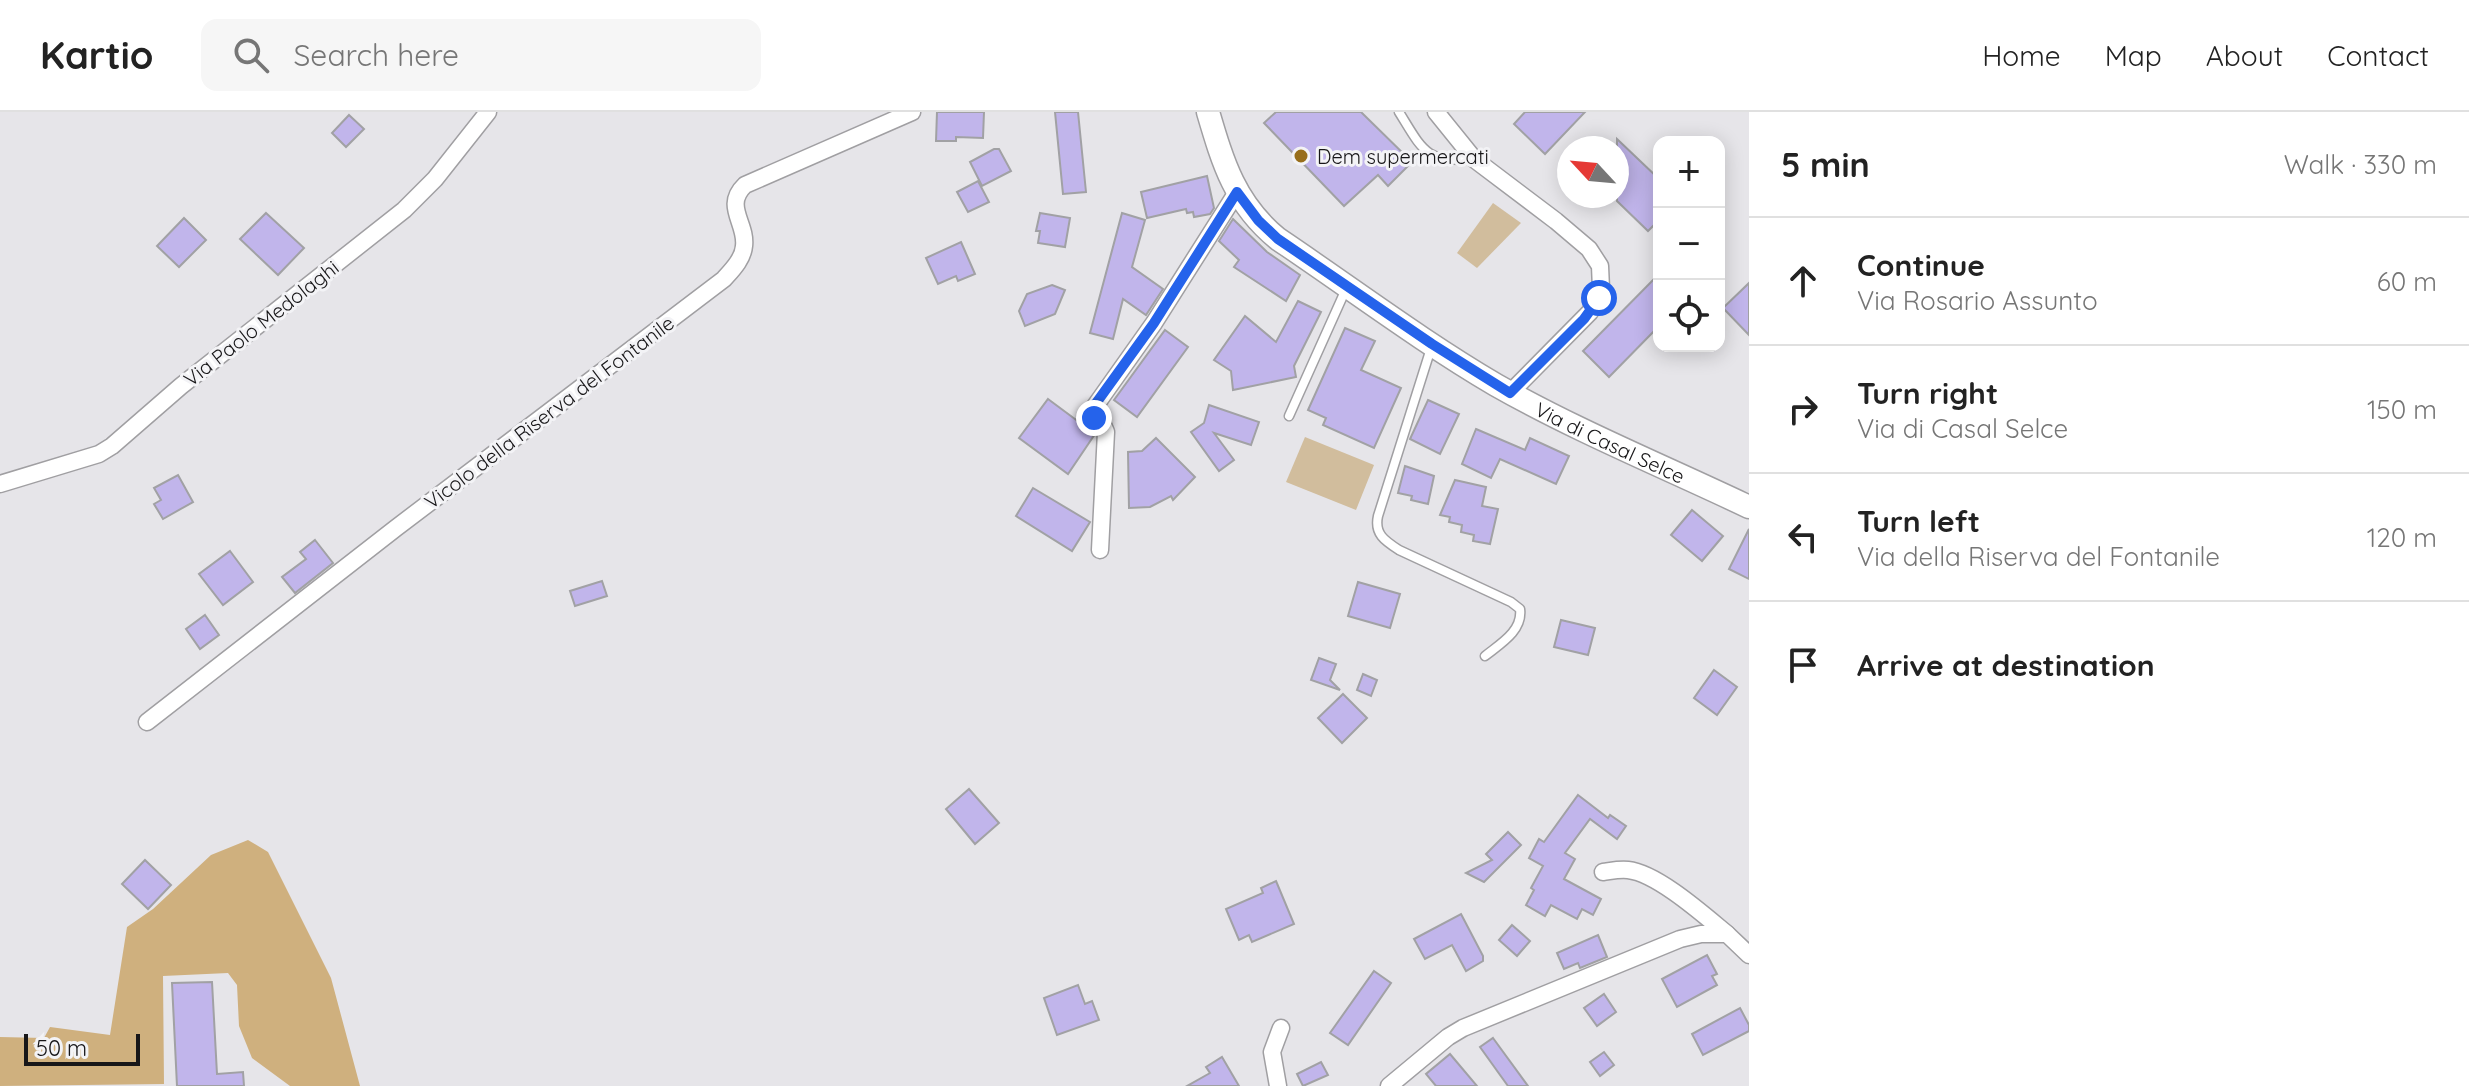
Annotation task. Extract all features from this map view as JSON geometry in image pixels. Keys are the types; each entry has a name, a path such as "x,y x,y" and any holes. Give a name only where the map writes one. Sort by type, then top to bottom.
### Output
{"main road":[{"name":"Via di Casal Selce","path":"1208,112 1220,153 1237,192 1246,207 1268,230 1432,344 1510,393 1749,507"}],"street":[{"name":"Via Paolo Medolaghi","path":"0,484 99,454 112,446 181,386 404,210 435,179 488,112"},
{"name":"Vicolo della Riserva del Fontanile","path":"147,722 724,279 738,261 744,246 734,208 735,198 745,185 912,112"},
{"path":"1436,112 1474,159 1589,249 1602,272 1600,293 1590,312 1510,393"},
{"path":"1100,550 1106,432 1093,415 1093,409 1154,323 1237,192"},
{"path":"1603,872 1628,870 1640,873 1672,892 1749,955"},
{"path":"1389,1086 1463,1028 1680,939 1701,934 1727,934"},
{"path":"1278,1086 1272,1052 1281,1028"}],"lane":[{"path":"1399,112 1420,144 1435,158 1449,161 1474,159"},
{"path":"1289,416 1348,286"},
{"path":"1432,344 1378,516 1377,528 1383,538 1399,550 1520,609 1521,618 1517,627 1485,656"}],"shaded area":[{"path":"1493,203 1521,223 1477,268 1457,253"},
{"path":"1305,437 1374,465 1356,510 1286,482"},
{"path":"248,840 268,852 331,978 360,1086 290,1086 252,1058 239,1026 237,985 228,973 163,976 164,1084 0,1086 0,1037 44,1038 50,1027 110,1035 127,927 153,909 211,855"}],"building":[{"path":"937,112 984,112 983,138 956,137 956,141 936,141"},
{"path":"1055,112 1078,112 1086,192 1063,194"},
{"path":"1276,112 1361,112 1412,162 1388,186 1378,175 1344,206 1264,123"},
{"path":"1525,112 1585,112 1562,136 1557,136 1557,141 1545,154 1514,124"},
{"path":"349,115 364,129 346,147 332,133"},
{"path":"999,149 1011,171 982,186 970,162"},
{"path":"1629,150 1653,173 1653,226 1648,231 1624,208 1629,208"},
{"path":"1207,176 1214,208 1210,214 1194,217 1193,212 1187,213 1186,209 1147,218 1141,192"},
{"path":"978,181 989,202 968,212 957,192"},
{"path":"266,213 304,248 278,275 240,239"},
{"path":"1040,213 1070,218 1065,247 1038,243 1040,231 1036,231"},
{"path":"1122,213 1145,220 1132,267 1163,289 1146,315 1123,299 1113,339 1090,333"},
{"path":"184,218 206,240 179,267 157,246"},
{"path":"1233,219 1267,252 1300,275 1286,301 1234,267 1239,260 1219,241"},
{"path":"961,242 975,274 958,281 956,276 938,284 926,258"},
{"path":"1653,280 1653,332 1609,377 1583,351"},
{"path":"1749,283 1749,335 1725,310 1725,306"},
{"path":"1052,285 1065,290 1055,314 1025,326 1019,311 1027,294"},
{"path":"1298,301 1321,312 1294,366 1296,377 1233,390 1231,371 1214,360 1245,316 1276,342"},
{"path":"1345,328 1375,341 1361,370 1401,388 1374,448 1323,425 1326,418 1308,410"},
{"path":"1165,330 1188,347 1137,417 1114,400"},
{"path":"1048,399 1095,434 1068,474 1019,438"},
{"path":"1428,400 1459,414 1440,454 1410,439"},
{"path":"1209,405 1259,422 1251,445 1214,433 1234,460 1219,471 1191,432 1204,423"},
{"path":"1476,429 1525,450 1530,438 1569,456 1556,484 1500,459 1491,478 1462,464"},
{"path":"1156,438 1195,477 1173,500 1171,496 1150,507 1129,508 1128,452 1142,451"},
{"path":"1405,466 1434,476 1428,504 1398,493"},
{"path":"178,475 193,502 163,519 154,504 161,500 154,488"},
{"path":"1455,480 1486,487 1482,506 1498,509 1490,544 1473,541 1474,535 1461,532 1462,525 1449,522 1450,517 1440,515"},
{"path":"1033,488 1090,522 1072,551 1016,516"},
{"path":"1692,510 1723,536 1702,561 1671,535"},
{"path":"1749,529 1749,579 1729,569"},
{"path":"315,540 333,563 295,593 282,577 306,559 300,552"},
{"path":"230,551 253,582 223,605 199,574"},
{"path":"602,581 607,596 575,606 570,591"},
{"path":"1358,582 1400,594 1390,628 1348,616"},
{"path":"205,615 219,635 200,649 186,629"},
{"path":"1561,620 1595,628 1588,655 1554,647"},
{"path":"1319,658 1336,664 1330,680 1340,690 1311,680"},
{"path":"1714,670 1737,687 1717,715 1694,698"},
{"path":"1363,674 1377,680 1371,696 1357,690"},
{"path":"1343,694 1367,718 1342,743 1318,718"},
{"path":"969,789 999,823 975,844 946,809"},
{"path":"1578,795 1608,818 1610,815 1626,826 1617,839 1590,819 1565,853 1575,859 1564,879 1601,899 1593,915 1582,909 1577,919 1551,905 1545,916 1526,905 1543,866 1529,858 1539,839 1544,842"},
{"path":"1508,832 1521,845 1484,882 1466,873 1492,860 1486,854"},
{"path":"145,860 171,885 148,909 122,884"},
{"path":"1276,881 1294,924 1252,942 1249,935 1239,940 1226,909 1263,893 1261,888"},
{"path":"1461,914 1483,961 1466,971 1452,945 1425,959 1414,939"},
{"path":"1512,925 1530,941 1517,956 1499,940"},
{"path":"1598,935 1607,957 1580,968 1578,963 1564,969 1557,953"},
{"path":"1707,955 1717,974 1712,976 1717,985 1677,1007 1662,979"},
{"path":"1374,971 1391,983 1348,1045 1330,1033"},
{"path":"212,982 217,1074 243,1072 244,1086 177,1086 172,983"},
{"path":"1078,985 1085,1004 1092,1001 1099,1020 1057,1035 1044,998"},
{"path":"1604,994 1616,1012 1597,1026 1584,1008"},
{"path":"1740,1008 1749,1031 1703,1055 1692,1034"},
{"path":"1493,1038 1528,1086 1508,1086 1480,1047"},
{"path":"1604,1052 1614,1065 1600,1076 1590,1062"},
{"path":"1450,1054 1477,1086 1436,1086 1426,1074"},
{"path":"1222,1057 1239,1086 1187,1086 1210,1073 1206,1067"},
{"path":"1321,1062 1328,1075 1303,1086 1297,1074"}],"place":[{"name":"Dem supermercati","path":"1301,156"}],"route":[{"path":"1094,418 1094,406 1154,323 1237,192 1246,207 1278,239 1510,393 1584,319 1599,298"}]}
